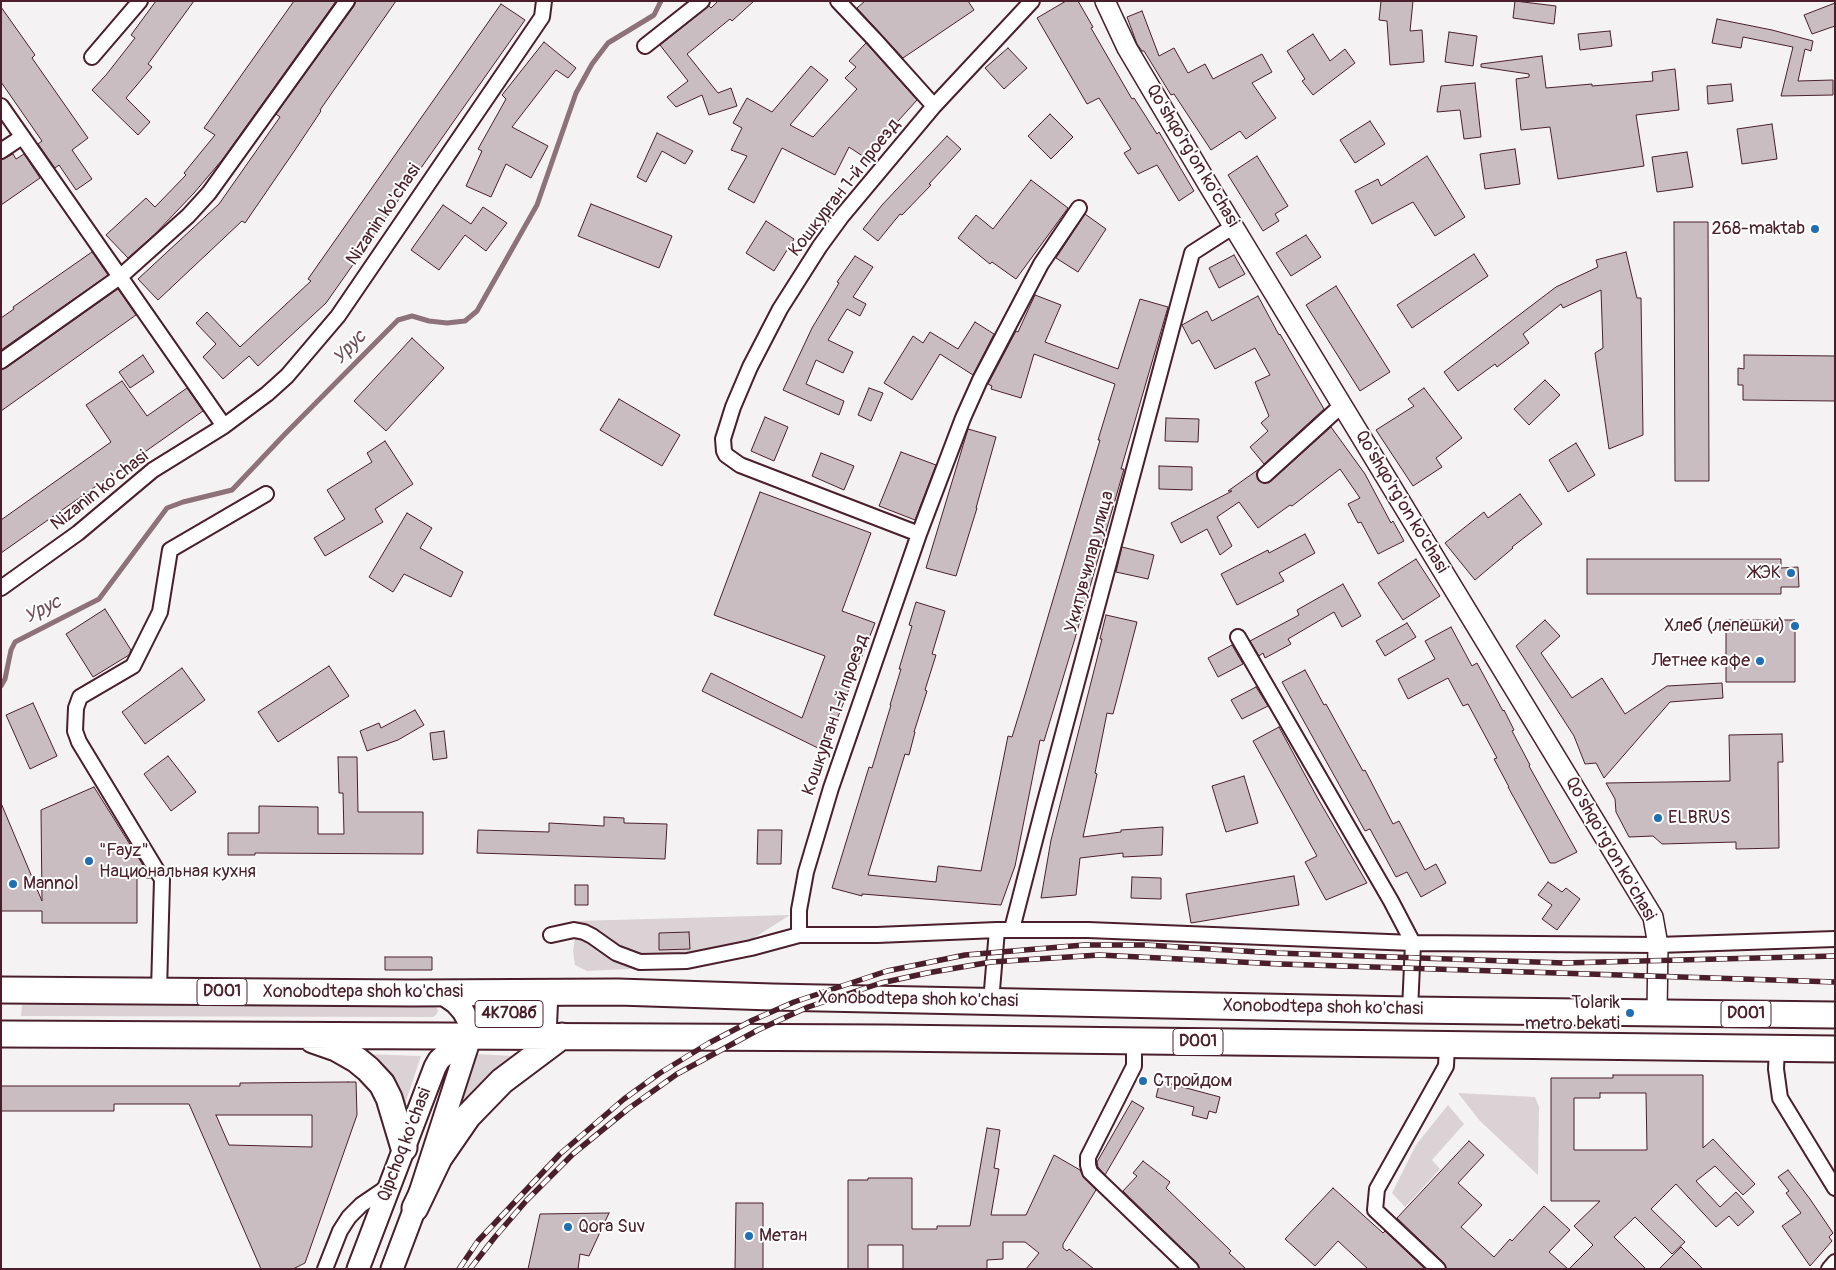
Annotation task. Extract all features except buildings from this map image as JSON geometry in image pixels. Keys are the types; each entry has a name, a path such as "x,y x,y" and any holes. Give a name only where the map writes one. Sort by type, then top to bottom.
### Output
{"highway":[{"name":"Xonobodtepa shoh ko'chasi","path":"1,990 618,992 991,1002 1410,1010 1835,1015"},
{"name":"Xonobodtepa shoh ko'chasi","path":"1,1034 471,1035 1835,1049"},
{"path":"296,1035 336,1048 368,1068 382,1084 390,1098 404,1148"},
{"path":"415,1208 439,1158 468,1116 502,1081 554,1036"}],"main road":[{"name":"4К708б","path":"442,992 463,1011 468,1020 471,1035"},
{"name":"Qipchoq ko'chasi","path":"358,1269 435,1067 450,1048 547,992"},
{"path":"547,992 554,1036"},
{"name":"Qipchoq ko'chasi","path":"392,1269 415,1208 471,1035"}],"street":[{"path":"92,57 140,1"},
{"path":"1,361 121,276 183,221 208,193 346,1"},
{"name":"Nizanin ko'chasi","path":"1,588 78,533 153,470 224,426 267,394 287,376 338,316 542,17 544,1"},
{"path":"645,46 702,1"},
{"path":"838,1 934,106"},
{"name":"Кошкурган 1-й проезд","path":"918,534 740,465 726,455 723,445 726,428 741,386 780,309 842,216 934,106 1032,1"},
{"name":"Qo'shqo'rg'on ko'chasi","path":"1105,1 1128,48 1234,226 1653,917 1658,944 1657,1013"},
{"path":"1,106 224,426"},
{"path":"1,151 22,137"},
{"name":"Кошкурган 1-й проезд","path":"799,935 799,910 806,872 830,788 918,534 963,418 980,380 1041,264 1079,208"},
{"name":"Укитувчилар улица","path":"1012,929 1192,253 1234,226"},
{"path":"1264,475 1342,406"},
{"path":"159,991 162,879 79,742 75,731 76,708 80,697 133,666 160,612 170,550 266,494"},
{"path":"1238,637 1391,900 1413,944 1410,1010"},
{"path":"551,936 574,930 584,932 616,953 640,962 687,961 751,948 799,935 877,936 1012,929 1088,930 1413,944 1658,944 1835,939"},
{"path":"991,1002 997,930"},
{"path":"1134,1041 1134,1066 1088,1157 1088,1165 1090,1172 1191,1269"},
{"path":"1438,1269 1375,1210 1377,1189 1446,1066 1447,1045"},
{"path":"1777,1048 1776,1069 1780,1098 1835,1188"},
{"path":"325,1269 340,1231 349,1217 361,1204 389,1186"},
{"path":"1829,1269 1835,1262"}],"shaded area":[{"path":"790,915 711,965 587,971 575,965 573,951 577,921"},
{"path":"22,1005 434,1006 438,1011 433,1017 21,1016"},
{"path":"364,1054 421,1056 403,1110"},
{"path":"475,1054 514,1056 481,1083 457,1111"},
{"path":"1458,1093 1535,1097 1539,1107 1538,1175 1480,1121"},
{"path":"1448,1105 1464,1124 1432,1160 1440,1169 1405,1207 1392,1193 1416,1145"}],"waterway":[{"name":"Урус","path":"1,686 5,679 11,650 15,642 99,599 167,508 183,502 232,490 398,320 412,316 429,321 447,323 465,321 477,311 537,205 576,93 592,64 608,43 654,15 661,1"}],"railway":[{"path":"459,1269 478,1241 560,1154 624,1099 660,1073 709,1043 753,1020 794,1002 887,971 965,955 1084,945 1146,945 1276,953 1564,963 1835,956"},
{"path":"470,1269 526,1201 573,1154 628,1109 677,1074 758,1030 808,1007 881,983 927,973 991,962 1099,955 1280,964 1835,982"}],"place":[{"name":"268-maktab","path":"1815,229"},
{"name":"ЖЭК","path":"1791,573"},
{"name":"Хлеб (лепешки)","path":"1795,626"},
{"name":"Летнее кафе","path":"1760,661"},
{"name":"ELBRUS","path":"1658,818"},
{"name":"\"Fayz\" Национальная кухня","path":"89,861"},
{"name":"Mannol","path":"13,884"},
{"name":"Tolarik metro bekati","path":"1630,1013"},
{"name":"Стройдом","path":"1143,1081"},
{"name":"Qora Suv","path":"568,1227"},
{"name":"Метан","path":"749,1236"}]}
